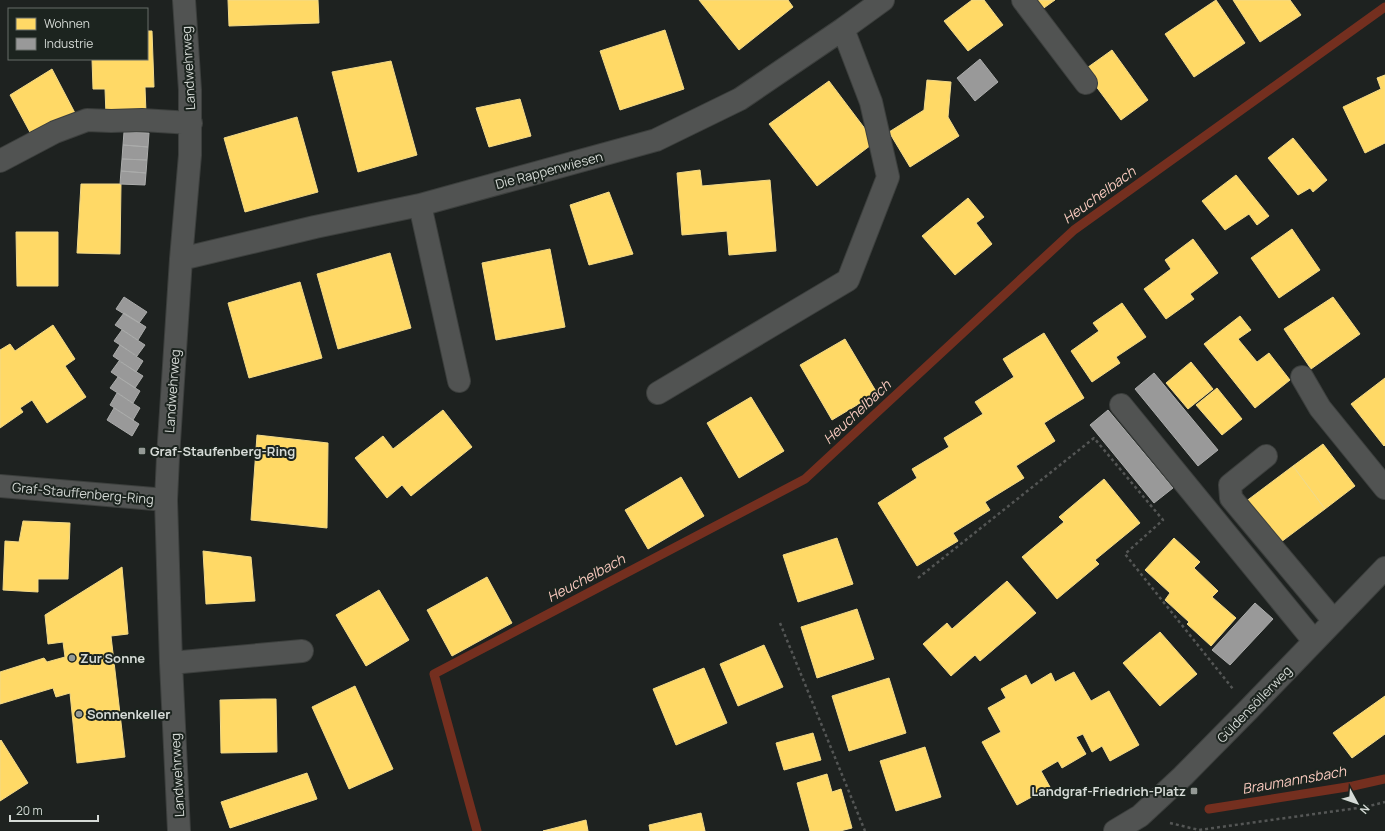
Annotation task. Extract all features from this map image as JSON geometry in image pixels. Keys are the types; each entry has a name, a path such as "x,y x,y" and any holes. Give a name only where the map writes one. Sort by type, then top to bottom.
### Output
{"street":[{"name":"Landwehrweg","path":"180,831 171,663 166,500 181,259 190,155 191,123 184,0"},
{"name":"Die Rappenwiesen","path":"181,259 420,205 656,140 740,99 883,0"},
{"path":"1023,0 1086,83"},
{"path":"658,393 848,280 888,177 871,102 843,29"},
{"path":"0,162 55,132 87,120 142,120 191,123"},
{"path":"420,205 459,381"},
{"path":"1302,377 1320,408 1385,488"},
{"path":"1121,406 1314,641"},
{"path":"1266,456 1230,484 1231,498 1334,621"},
{"name":"Graf-Stauffenberg-Ring","path":"0,486 166,500"},
{"name":"Güldensöllerweg","path":"1115,831 1140,816 1183,776 1385,568"},
{"path":"171,663 302,651"}],"path":[{"path":"918,578 1094,438 1163,520 1125,554 1249,709"},
{"path":"780,623 865,831"},
{"path":"1140,816 1199,830 1365,807 1385,802"}],"building: Wohnen":[{"path":"228,0 318,0 319,23 229,26"},
{"path":"699,0 788,0 793,7 739,50"},
{"path":"972,0 984,0 1003,25 968,51 944,21"},
{"path":"1033,0 1055,0 1041,10"},
{"path":"1216,0 1245,43 1194,77 1165,34"},
{"path":"1233,0 1290,0 1301,15 1260,42"},
{"path":"665,30 684,89 620,110 600,51"},
{"path":"148,31 152,31 154,87 145,87 146,113 106,115 105,89 93,89 92,60 148,60"},
{"path":"1112,50 1148,100 1121,120 1084,70"},
{"path":"391,61 417,155 358,172 332,72"},
{"path":"52,69 75,113 32,136 10,95"},
{"path":"1385,75 1385,143 1365,153 1343,107 1381,89 1377,78"},
{"path":"927,80 951,82 948,117 959,136 910,167 889,132 924,110"},
{"path":"829,81 875,142 817,186 769,124"},
{"path":"520,99 531,136 489,147 476,108"},
{"path":"297,117 318,192 245,212 224,138"},
{"path":"1293,138 1327,180 1313,192 1310,188 1298,195 1268,158"},
{"path":"700,170 702,186 770,180 776,251 729,255 727,231 682,235 677,173"},
{"path":"1236,175 1269,216 1257,225 1249,214 1225,230 1202,201"},
{"path":"81,184 121,184 120,254 77,253"},
{"path":"609,192 633,254 589,265 570,205"},
{"path":"968,198 984,217 976,223 992,244 955,275 922,236"},
{"path":"1292,229 1320,270 1279,298 1251,258"},
{"path":"16,232 58,232 58,286 17,286"},
{"path":"1193,239 1218,273 1190,294 1194,299 1166,319 1144,289 1171,269 1165,260"},
{"path":"550,249 565,327 496,340 482,263"},
{"path":"390,253 411,328 338,349 317,274"},
{"path":"300,282 322,358 249,378 228,303"},
{"path":"1333,297 1360,334 1311,369 1284,329"},
{"path":"1122,303 1146,337 1116,357 1120,363 1092,382 1071,351 1099,331 1093,323"},
{"path":"1240,316 1251,330 1238,339 1257,362 1269,353 1290,380 1255,408 1204,344"},
{"path":"53,325 75,359 65,366 86,397 47,423 32,400 20,408 23,412 0,428 0,350 10,344 15,351"},
{"path":"1044,333 1084,398 1044,423 1055,441 1016,466 1024,478 985,502 990,510 953,533 958,541 917,566 878,503 917,478 912,469 949,447 944,438 983,414 975,402 1014,377 1003,359"},
{"path":"845,339 877,393 832,420 800,365"},
{"path":"1191,362 1213,389 1188,409 1166,383"},
{"path":"1385,378 1385,445 1384,446 1351,404"},
{"path":"1217,388 1242,419 1222,435 1196,405"},
{"path":"751,397 784,451 739,478 707,423"},
{"path":"443,410 472,447 411,496 402,485 387,498 355,458 383,436 393,449"},
{"path":"257,435 328,443 327,528 251,520"},
{"path":"1323,444 1355,486 1325,509 1293,466"},
{"path":"1293,466 1325,509 1277,545 1245,502"},
{"path":"681,477 704,516 648,549 625,510"},
{"path":"1104,479 1140,523 1095,560 1099,564 1057,599 1022,557 1064,522 1059,517"},
{"path":"23,521 70,523 68,579 38,579 38,592 3,590 5,541 19,542"},
{"path":"837,538 853,584 798,602 783,555"},
{"path":"1174,538 1200,562 1194,568 1218,591 1212,597 1236,618 1211,646 1187,624 1189,622 1165,600 1170,593 1145,570"},
{"path":"203,551 251,557 255,601 206,604"},
{"path":"122,567 128,634 111,636 125,757 77,763 70,693 56,697 53,688 0,704 0,672 44,658 47,662 65,657 63,642 48,644 45,615"},
{"path":"487,577 512,623 452,656 427,610"},
{"path":"1007,581 1036,613 980,661 975,655 951,676 923,644 947,623 952,629"},
{"path":"379,590 409,640 366,666 336,615"},
{"path":"857,609 874,659 817,678 801,627"},
{"path":"1160,632 1197,674 1160,706 1123,663"},
{"path":"764,645 783,687 738,706 720,664"},
{"path":"704,668 727,723 676,745 653,689"},
{"path":"1074,672 1091,701 1109,691 1139,745 1110,761 1102,746 1092,752 1083,734 1076,737 1086,754 1062,768 1058,761 1041,771 1050,787 1017,805 982,742 1001,732 988,708 1006,698 1001,689 1026,675 1031,685 1051,673 1055,682"},
{"path":"889,678 906,733 849,751 832,696"},
{"path":"355,686 393,769 349,789 312,707"},
{"path":"1385,696 1385,734 1352,758 1333,733"},
{"path":"276,699 277,752 221,753 220,700"},
{"path":"813,733 821,760 784,770 776,743"},
{"path":"1,740 28,783 0,801 0,741"},
{"path":"925,747 941,797 896,811 880,761"},
{"path":"307,773 317,799 230,828 221,802"},
{"path":"827,774 832,792 841,789 852,828 840,831 810,831 797,783"},
{"path":"701,813 705,831 650,831 649,825"},
{"path":"586,820 588,831 543,831"}],"building: Industrie":[{"path":"980,59 998,82 975,101 957,78"},
{"path":"124,132 149,133 148,147 123,145"},
{"path":"123,145 148,147 147,160 122,159"},
{"path":"122,159 147,160 146,173 121,171"},
{"path":"121,171 146,173 145,185 120,184"},
{"path":"124,297 147,312 139,323 116,309"},
{"path":"124,313 146,327 138,340 115,325"},
{"path":"122,330 145,345 137,356 114,341"},
{"path":"120,345 143,361 136,372 113,356"},
{"path":"119,361 143,376 135,388 111,372"},
{"path":"1154,373 1218,450 1198,466 1135,389"},
{"path":"118,377 140,391 133,403 110,388"},
{"path":"117,393 140,408 133,420 110,405"},
{"path":"114,408 139,424 132,436 107,420"},
{"path":"1108,410 1173,488 1154,503 1090,425"},
{"path":"1255,603 1273,619 1230,665 1212,650"}],"waterway":[{"name":"Heuchelbach","path":"477,831 434,674 805,479 1074,230 1385,7"},
{"name":"Braumannsbach","path":"1209,809 1353,786 1385,779"}],"place":[{"name":"Graf-Staufenberg-Ring","path":"142,451"},
{"name":"Zur Sonne","path":"72,658"},
{"name":"Sonnenkeller","path":"79,714"},
{"name":"Landgraf-Friedrich-Platz","path":"1194,791"}]}
